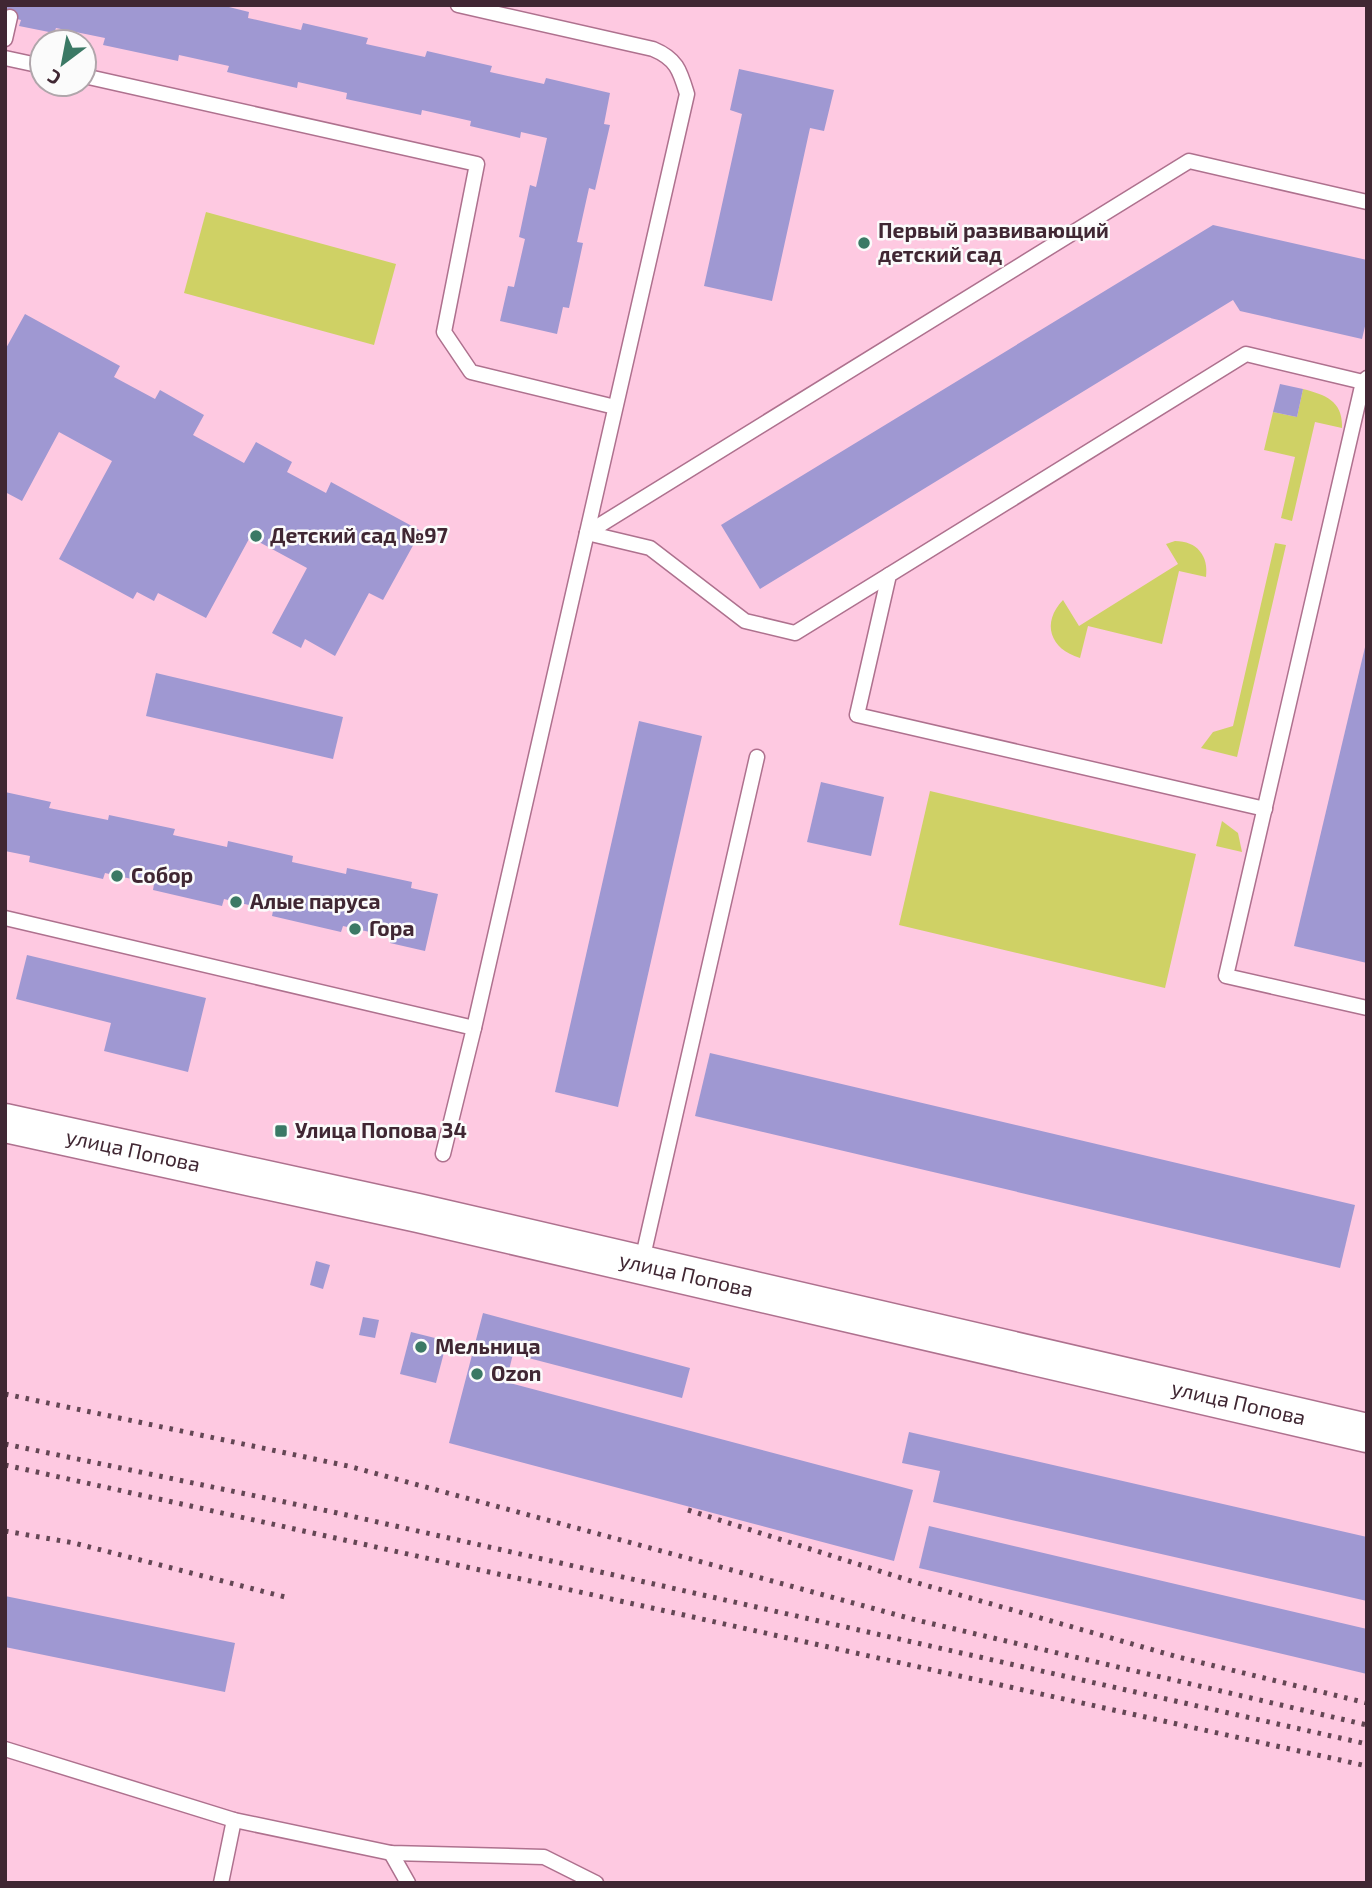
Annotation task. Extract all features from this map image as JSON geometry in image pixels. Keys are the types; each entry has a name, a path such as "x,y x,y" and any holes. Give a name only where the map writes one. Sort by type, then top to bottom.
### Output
{"street":[{"name":"улица Попова","path":"5,1123 418,1213 1366,1428"}],"lane":[{"path":"443,1153 474,1028 687,94 680,70 668,55 653,49 458,5"},
{"path":"5,38 10,17"},
{"path":"5,58 28,63"},
{"path":"98,79 477,164 444,332 471,372 615,407"},
{"path":"587,533 1189,161 1367,202"},
{"path":"587,533 650,548 745,621 795,633 1246,354 1365,380 1226,976 1367,1008"},
{"path":"889,575 857,715 1265,809"},
{"path":"641,1265 757,757"},
{"path":"5,918 474,1028"},
{"path":"5,1749 234,1820 391,1853 544,1857 596,1883"},
{"path":"221,1883 234,1820"},
{"path":"391,1853 408,1883"}],"shaded area":[{"path":"206,212 396,264 374,345 184,293"},
{"path":"1303,389 1326,397 1336,405 1340,411 1342,428 1315,422 1292,521 1281,518 1295,457 1264,450 1273,412 1297,417"},
{"path":"1175,541 1190,544 1200,551 1206,563 1206,577 1179,571 1162,644 1088,626 1080,658 1070,654 1056,642 1052,634 1052,618 1063,600 1079,626 1178,564 1166,544"},
{"path":"1275,543 1286,545 1237,757 1201,748 1213,732 1233,726"},
{"path":"930,791 1196,854 1165,988 899,925"},
{"path":"1222,821 1238,833 1242,852 1216,846"}],"building":[{"path":"5,5 221,5 249,12 248,18 301,30 303,23 368,38 366,44 425,57 427,51 492,66 490,72 544,84 546,78 610,93 604,124 610,125 595,190 589,188 577,242 583,243 569,308 563,307 557,334 500,321 508,286 514,287 525,239 519,237 530,185 536,187 547,138 521,132 520,138 470,126 471,121 422,110 421,115 346,99 347,93 298,82 297,88 227,72 229,66 179,55 178,61 103,45 105,38 98,37 98,28 29,28 19,26 21,20 5,16"},
{"path":"739,69 834,90 824,131 810,128 772,301 704,286 742,114 730,110"},
{"path":"1213,225 1367,260 1367,318 1362,339 1240,311 1233,300 760,589 721,525"},
{"path":"25,314 120,366 114,377 155,399 160,390 204,415 193,435 244,463 256,442 292,462 287,472 326,493 331,482 421,531 383,600 369,593 335,656 305,639 301,648 272,633 307,568 250,537 206,618 158,593 154,601 137,592 133,599 59,559 112,461 59,432 22,501 5,492 5,350"},
{"path":"1280,384 1303,389 1297,417 1273,412"},
{"path":"1367,643 1367,963 1294,946"},
{"path":"156,673 343,717 333,759 146,716"},
{"path":"639,721 702,736 618,1107 555,1092"},
{"path":"821,782 884,797 871,856 807,842"},
{"path":"5,792 51,802 49,808 108,820 109,815 175,829 173,835 227,847 228,841 293,856 292,862 346,874 347,868 412,882 411,888 438,894 425,951 390,943 392,937 343,926 341,932 272,916 273,911 224,899 222,906 153,890 154,884 105,873 103,879 29,862 30,856 5,851"},
{"path":"27,955 206,998 188,1072 104,1051 111,1023 16,999"},
{"path":"710,1053 1355,1205 1340,1268 695,1116"},
{"path":"316,1261 330,1265 323,1289 310,1285"},
{"path":"483,1313 690,1368 682,1398 513,1354 506,1382 913,1490 894,1561 449,1443"},
{"path":"363,1317 379,1320 375,1338 359,1335"},
{"path":"411,1332 447,1341 436,1383 400,1374"},
{"path":"909,1432 1367,1537 1367,1601 933,1502 940,1471 902,1463"},
{"path":"929,1526 1367,1629 1367,1674 919,1568"},
{"path":"5,1596 235,1643 225,1692 5,1647"}],"railway":[{"path":"5,1394 348,1466 916,1620 1367,1725"},
{"path":"5,1444 333,1512 1367,1744"},
{"path":"5,1465 1367,1766"},
{"path":"688,1510 914,1582 1178,1657 1367,1703"},
{"path":"5,1531 74,1543 289,1598"}],"place":[{"name":"Первый развивающий детский сад","path":"864,243"},
{"name":"Детский сад №97","path":"256,536"},
{"name":"Собор","path":"117,876"},
{"name":"Алые паруса","path":"236,902"},
{"name":"Гора","path":"355,929"},
{"name":"Улица Попова 34","path":"281,1131"},
{"name":"Мельница","path":"421,1347"},
{"name":"Ozon","path":"477,1374"}]}
